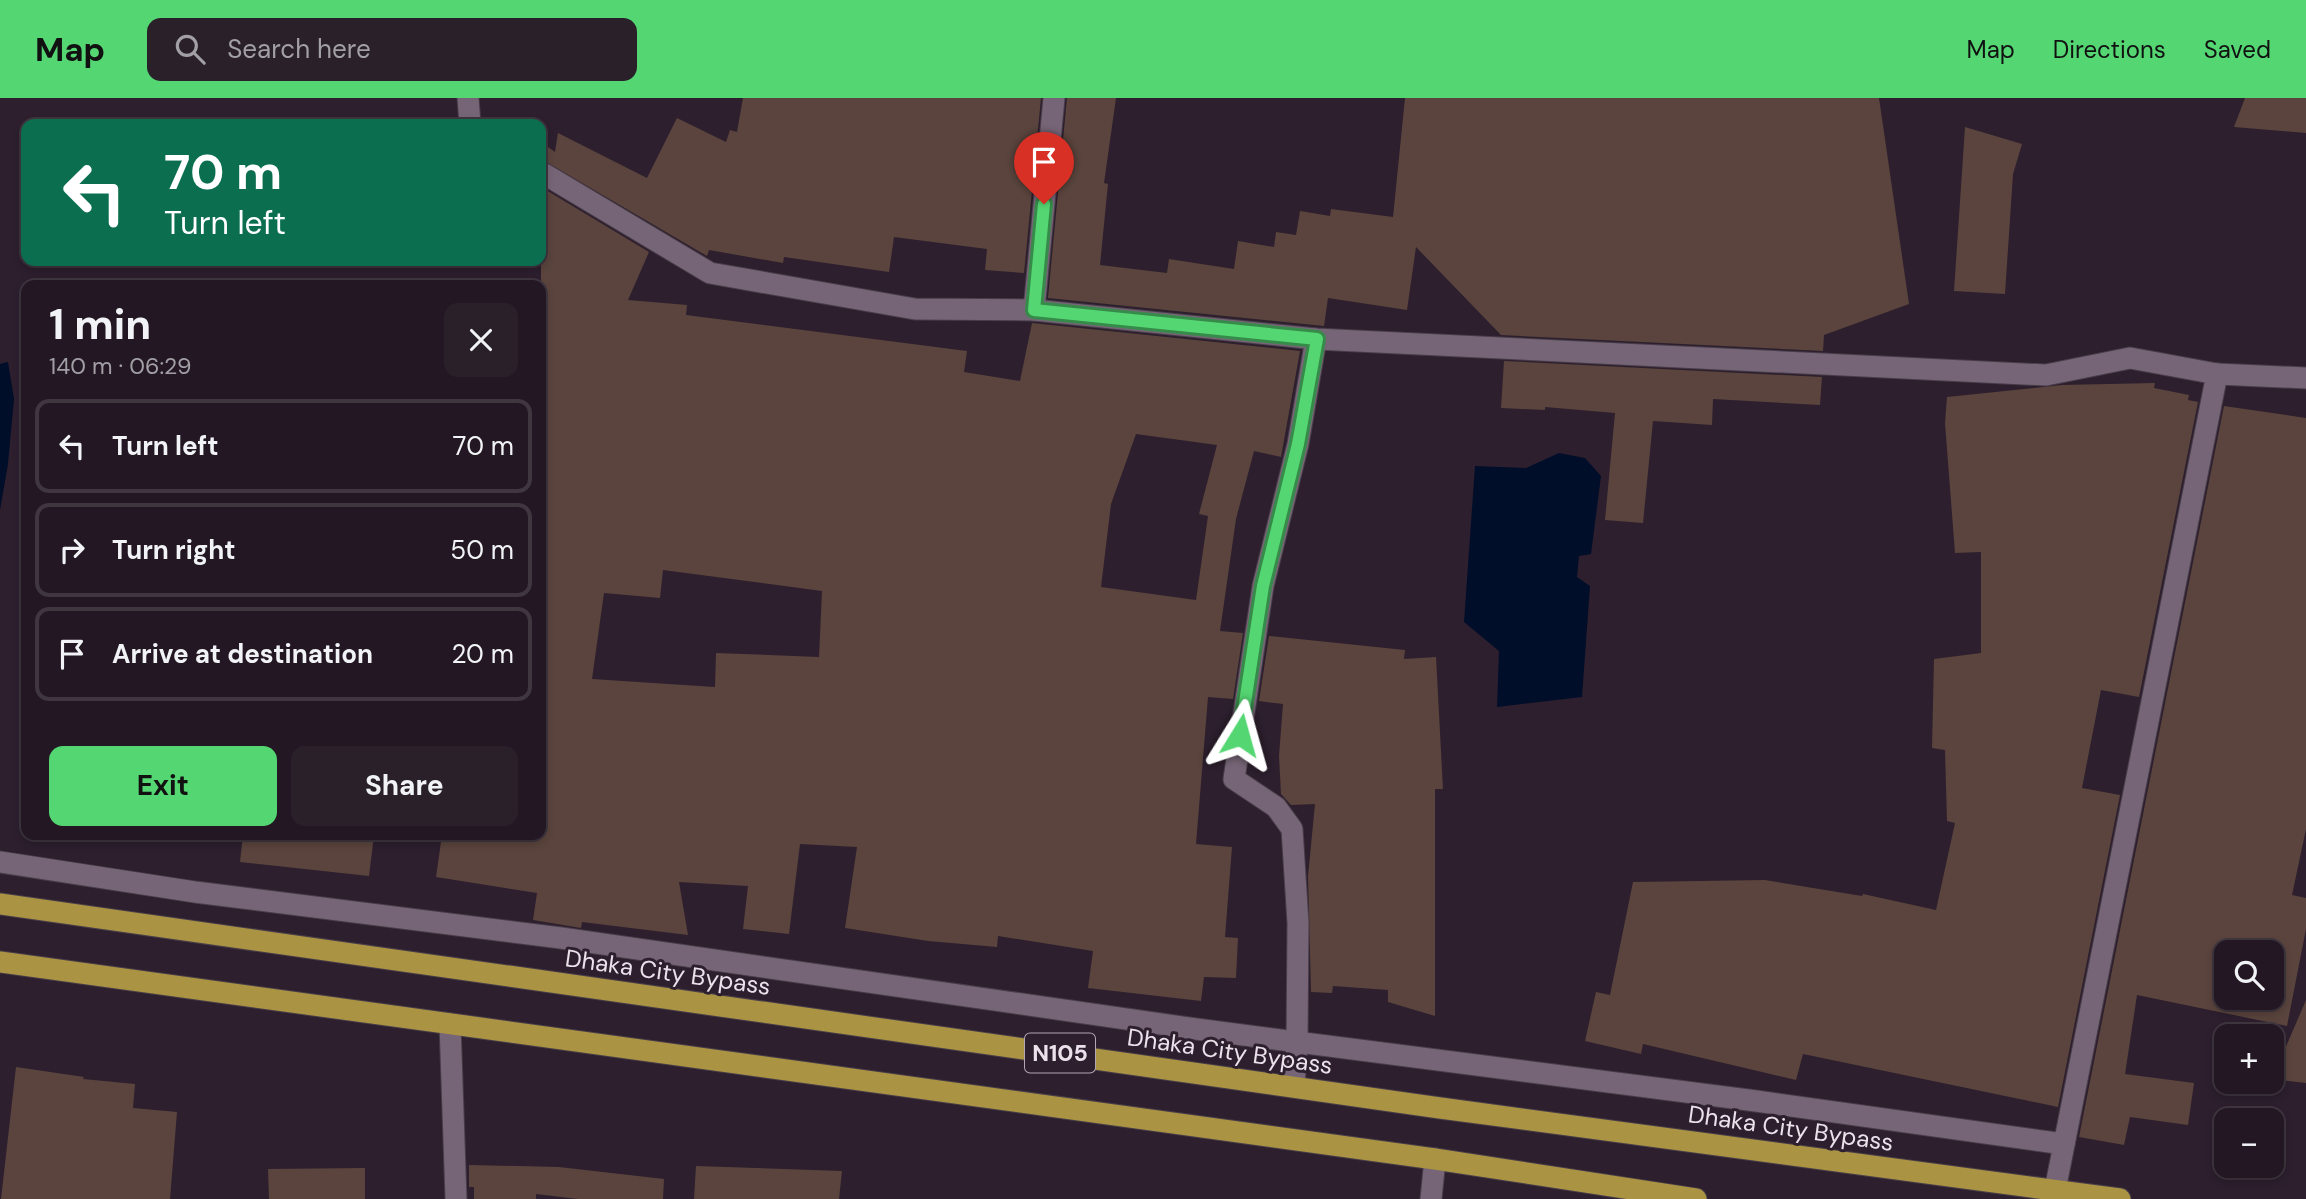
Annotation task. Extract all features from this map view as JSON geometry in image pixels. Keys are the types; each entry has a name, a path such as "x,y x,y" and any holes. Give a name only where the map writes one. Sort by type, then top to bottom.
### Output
{"highway":[{"name":"Dhaka City Bypass","path":"0,904 2120,1199"},
{"path":"0,962 1435,1159 1696,1199"}],"street":[{"path":"468,98 470,119"},
{"path":"1034,310 1054,98"},
{"path":"546,175 710,272 915,309 1034,310 1317,339 2046,375 2130,358 2217,374 2306,378"},
{"path":"1294,1086 1298,923 1292,829 1276,807 1234,779 1263,586 1298,444 1317,339"},
{"path":"2055,1191 2217,374"},
{"path":"0,862 195,892 561,938 1297,1042 2064,1144"},
{"path":"450,1024 456,1199"},
{"path":"1432,1199 1435,1159"}],"water":[{"path":"8,362 14,399 8,464 0,510 0,364"},
{"path":"1559,453 1585,458 1601,476 1591,554 1579,556 1577,577 1590,586 1582,697 1497,707 1499,651 1464,622 1475,466 1526,468"}],"building":[{"path":"743,98 1041,98 1024,273 985,270 987,249 894,237 889,272 784,257 783,263 709,250 707,256 546,162 546,146 555,152 558,133 647,178 677,118 726,142 730,130 737,132"},
{"path":"1067,98 1116,98 1104,183 1108,184 1100,265 1167,273 1169,259 1234,269 1238,241 1274,247 1276,232 1296,235 1300,211 1330,216 1331,209 1393,217 1405,98 1879,98 1909,304 1824,335 1823,351 1501,335 1416,247 1407,310 1328,298 1324,326 1048,298"},
{"path":"2245,98 2306,98 2306,133 2234,127"},
{"path":"1965,127 2022,144 2013,174 2005,294 1954,291"},
{"path":"546,190 649,252 628,300 687,305 686,315 967,351 964,372 1020,381 1032,323 1300,351 1281,457 1254,451 1236,519 1220,631 1243,633 1233,699 1208,697 1196,844 1232,847 1225,937 1238,938 1236,978 1204,977 1201,1001 1088,988 1093,951 998,936 997,947 928,941 845,928 857,847 800,844 789,934 743,929 748,886 679,882 688,935 582,922 581,928 533,920 537,893 436,877 441,840 546,840 546,280 541,280 541,266 546,266","holes":["1136,434 1217,445 1199,514 1208,516 1196,600 1101,587 1111,504","663,570 822,591 819,657 716,653 715,687 592,679 604,593 660,598"]},
{"path":"1504,361 1822,377 1820,405 1713,399 1712,425 1653,421 1643,523 1605,520 1615,413 1545,407 1545,410 1501,408"},
{"path":"2155,383 2154,388 2189,395 2188,400 2198,402 2139,697 2101,690 2082,788 2120,795 2058,1107 1803,1054 1796,1080 1643,1044 1641,1054 1585,1041 1596,992 1610,995 1633,882 1765,880 1862,896 1863,894 1936,910 1955,823 1947,821 1945,750 1932,748 1934,659 1981,653 1981,552 1955,553 1945,423 1947,397 2062,385"},
{"path":"2224,406 2306,418 2306,829 2292,895 2306,898 2306,929 2287,1026 2137,995 2125,1074 2194,1083 2188,1125 2130,1117 2124,1145 2079,1137"},
{"path":"1269,636 1405,650 1404,659 1436,657 1443,789 1435,789 1435,1016 1388,1002 1388,990 1333,986 1332,993 1311,992 1308,876 1315,804 1291,805 1281,794 1279,756 1283,704 1259,701"},
{"path":"242,840 373,840 369,876 240,862"},
{"path":"2306,1000 2306,1083 2284,1080 2284,1051"},
{"path":"16,1067 84,1077 83,1079 135,1084 133,1108 177,1112 170,1199 1,1199"},
{"path":"469,1165 559,1167 664,1179 663,1199 578,1199 536,1194 536,1199 474,1199 474,1187 469,1187"},
{"path":"696,1166 842,1171 839,1199 694,1199"},
{"path":"365,1168 365,1199 269,1199 268,1169"}],"route":[{"path":"1044,204 1034,310 1317,339 1298,444 1263,586 1240,735"}]}
